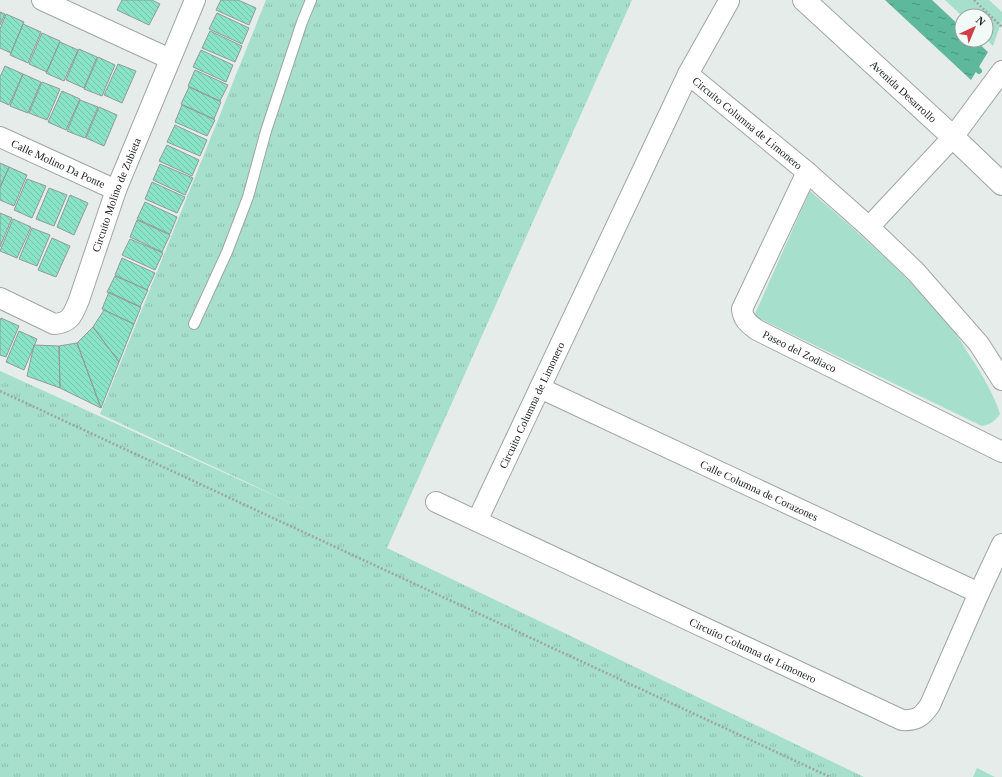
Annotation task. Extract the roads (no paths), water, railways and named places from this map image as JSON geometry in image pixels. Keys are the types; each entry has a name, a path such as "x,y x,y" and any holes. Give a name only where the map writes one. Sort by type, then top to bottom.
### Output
{"street":[{"path":"42,0 170,59"},
{"name":"Circuito Molino de Zubieta","path":"0,298 54,324 67,321 73,313 79,300 116,190 195,0"},
{"name":"Avenida Desarrollo","path":"804,0 1002,184"},
{"path":"688,74 729,1"},
{"path":"869,227 953,137 980,101 1001,69"},
{"name":"Circuito Columna de Limonero","path":"1002,380 974,338 916,272 869,227 807,172 688,74 477,521 902,720 918,719 927,709 1002,544"},
{"name":"Calle Molino Da Ponte","path":"0,136 116,190"},
{"name":"Paseo del Zodiaco","path":"807,172 742,309 742,315 746,321 757,330 1002,452"},
{"name":"Calle Columna de Corazones","path":"540,388 979,593"},
{"path":"436,502 477,521"}],"lane":[{"path":"194,324 227,252 248,197 266,130 302,22 311,0"}],"water":[{"path":"885,0 932,0 954,21 954,48 984,48 988,52 971,80"}],"waterway":[{"path":"971,63 979,71"}]}
